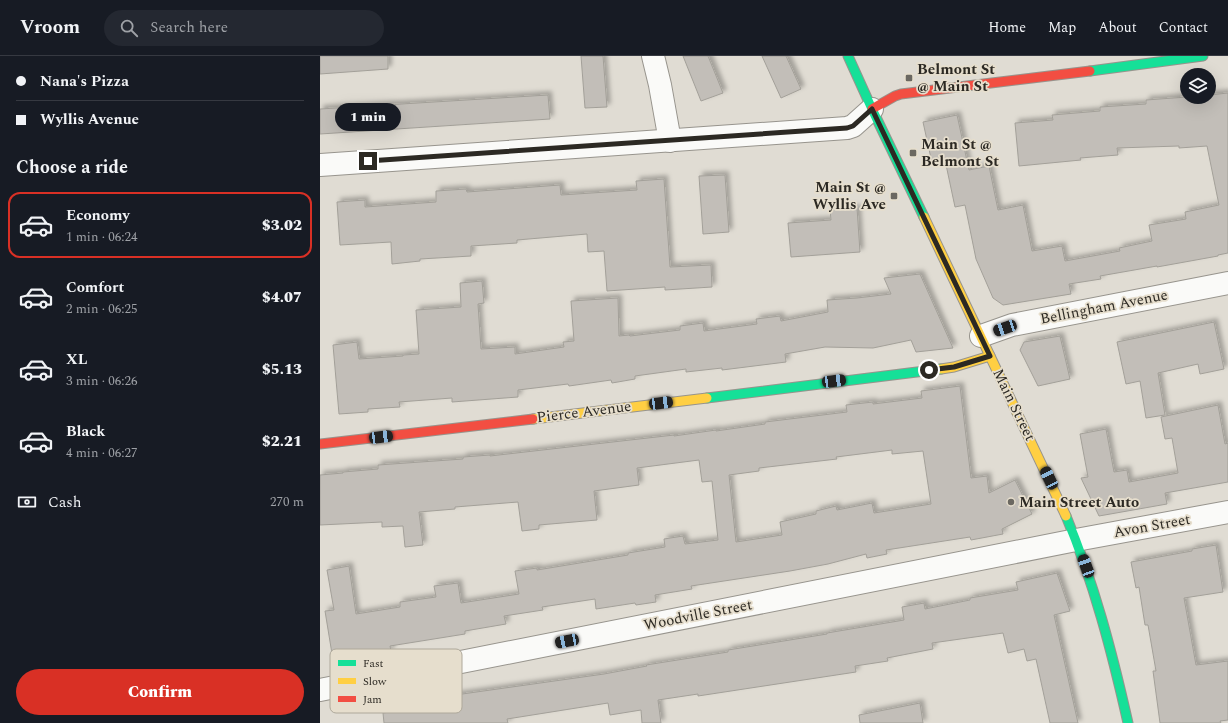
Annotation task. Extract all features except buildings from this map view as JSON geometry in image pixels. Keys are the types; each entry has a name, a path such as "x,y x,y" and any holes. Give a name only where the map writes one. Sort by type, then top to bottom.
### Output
{"street":[{"path":"653,56 670,141"},
{"name":"Main Street","path":"848,56 1062,505 1091,579 1116,668 1128,723"},
{"path":"320,165 847,128 853,126 872,109 901,94 1134,66 1203,56"},
{"name":"Bellingham Avenue","path":"981,336 1012,325 1228,283"},
{"name":"Pierce Avenue","path":"320,444 954,367 990,356"},
{"name":"Avon Street","path":"1076,540 1228,512"},
{"name":"Woodville Street","path":"462,662 1076,540"},
{"name":"Woodville Street","path":"320,690 330,688"}],"traffic: fast":[{"path":"848,56 924,217"},
{"path":"1090,71 1203,56"},
{"path":"707,398 941,369"},
{"path":"1066,516 1102,618 1128,723"}],"traffic: slow":[{"path":"924,217 1066,516"},
{"path":"941,369 954,367 990,356"},
{"path":"533,419 707,398"}],"traffic: jam":[{"path":"872,109 901,94 1090,71"},
{"path":"320,444 533,419"}],"place":[{"name":"Belmont St @ Main St","path":"909,78"},
{"name":"Main St @ Belmont St","path":"913,153"},
{"name":"Main St @ Wyllis Ave","path":"894,196"},
{"name":"Main Street Auto","path":"1011,502"}],"route":[{"path":"368,161 847,128 853,126 872,109 990,356 954,367 929,370"}]}
